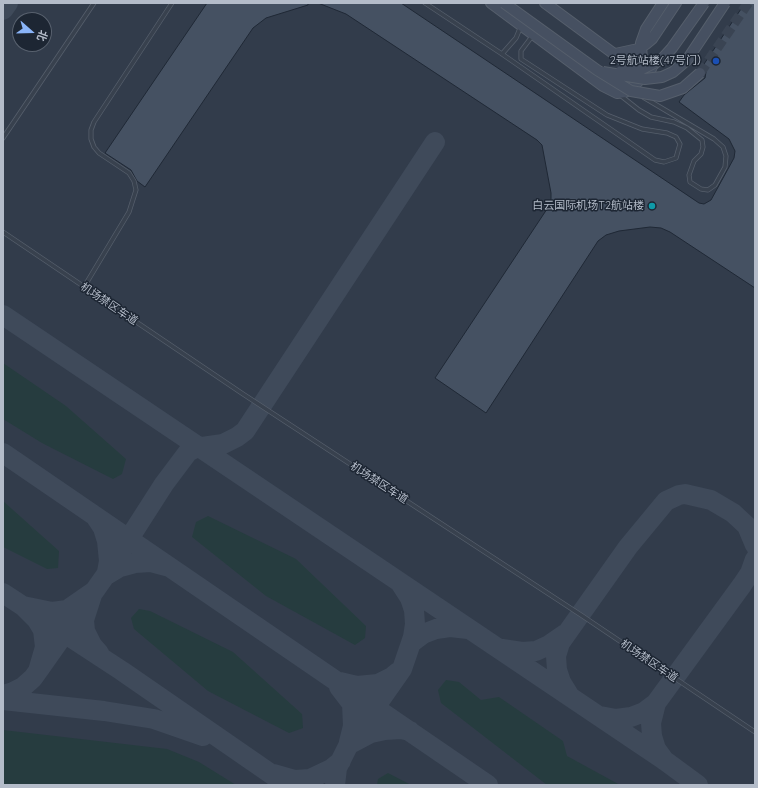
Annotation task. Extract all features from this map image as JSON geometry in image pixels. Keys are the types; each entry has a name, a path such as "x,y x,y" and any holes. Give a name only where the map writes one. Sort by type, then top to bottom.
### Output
{"street":[{"path":"491,3 603,86 617,93 625,92 631,89 651,68 678,35 699,3"},
{"path":"504,3 597,70 631,91 660,96 683,88 700,73"},
{"path":"545,3 633,66 651,68"},
{"path":"651,68 642,62 640,48 642,35 663,3"},
{"path":"615,54 640,48 652,39 676,3"},
{"path":"597,70 629,71 642,69 662,59 672,48 704,3"},
{"path":"597,70 645,79 662,77 673,72 687,60 725,3"}],"lane":[{"path":"3,138 94,3"},
{"path":"84,287 129,212 136,190 134,181 129,173 99,153 94,147 91,139 91,130 94,122 172,3"},
{"path":"425,3 502,54 655,160 664,162 676,158 680,144 676,137 667,133 642,129 607,116 521,59 521,51 534,34"},
{"path":"502,54 516,38 521,25"},
{"path":"617,93 639,110 651,117 674,122 687,128 702,140 703,147 701,154 694,161 689,175 690,182 701,189 708,190 714,185 725,167 726,156 723,147 631,89"},
{"name":"机场禁区车道","path":"3,232 243,394 581,615 755,732"}],"shaded area":[{"path":"3,3 755,3 755,785 3,785"}],"green space":[{"path":"3,363 66,406 126,459 122,474 113,479 42,443 3,419"},
{"path":"3,501 59,551 58,568 47,569 3,547"},
{"path":"208,516 296,559 366,626 365,638 355,645 266,596 192,537 196,522"},
{"path":"139,609 150,611 233,652 302,714 303,728 289,733 208,691 134,629 131,618"},
{"path":"446,680 459,682 481,700 499,697 563,741 567,756 620,785 547,785 441,703 438,690"},
{"path":"3,730 167,749 199,762 236,785 3,785"},
{"path":"388,773 411,785 377,785 378,779"}],"building":[{"path":"207,3 308,3 308,5 266,18 253,28 145,187 137,181 131,170 105,153"},
{"name":"白云国际机场T2航站楼","path":"318,3 401,3 699,203 704,204 711,200 734,158 735,151 729,139 679,102 684,95 705,78 706,72 702,67 745,3 755,3 755,288 670,232 661,228 650,227 619,231 606,235 598,241 486,413 435,378 551,201 551,193 542,145 537,140 346,14"}],"taxiway":[{"path":"3,10 8,3"},
{"path":"38,671 105,576 164,484 188,452 195,448 223,444 245,431 435,142"},
{"path":"3,315 664,760 698,785"},
{"path":"3,453 488,785"},
{"path":"569,695 561,682 557,670 556,656 560,643 628,547 666,501 685,494 711,500 733,513 747,526 755,545"},
{"path":"95,516 103,528 107,541 109,561 107,572"},
{"path":"600,716 616,719 631,717 644,712 656,703 742,585 750,573 755,559"},
{"path":"105,576 120,567 135,563 151,562 166,566"},
{"path":"335,785 337,768 348,746 402,669 413,637 415,624 414,610 410,598 401,584"},
{"path":"3,695 23,687 33,678 38,671 45,647 43,630 37,620 23,606 52,612 67,610 93,592 84,620 85,631 92,645 99,653"},
{"path":"3,593 122,671 287,785"},
{"path":"411,643 423,634 436,629 450,627 468,629"},
{"path":"502,649 522,652 536,651 549,645 565,634"},
{"path":"340,682 357,686 378,684 392,677 398,672"},
{"path":"339,687 352,704 353,726 349,742"},
{"path":"3,700 104,711 154,719 203,736"},
{"path":"656,703 651,723 652,736 656,749 664,760"},
{"path":"352,743 371,733 385,730 401,729 410,731"},
{"path":"274,774 295,780 310,779 331,769 341,761"}],"tunnel":[{"path":"700,73 748,3"}],"place":[{"name":"2号航站楼(47号门）","path":"716,61"},
{"name":"白云国际机场T2航站楼","path":"652,206"}]}
